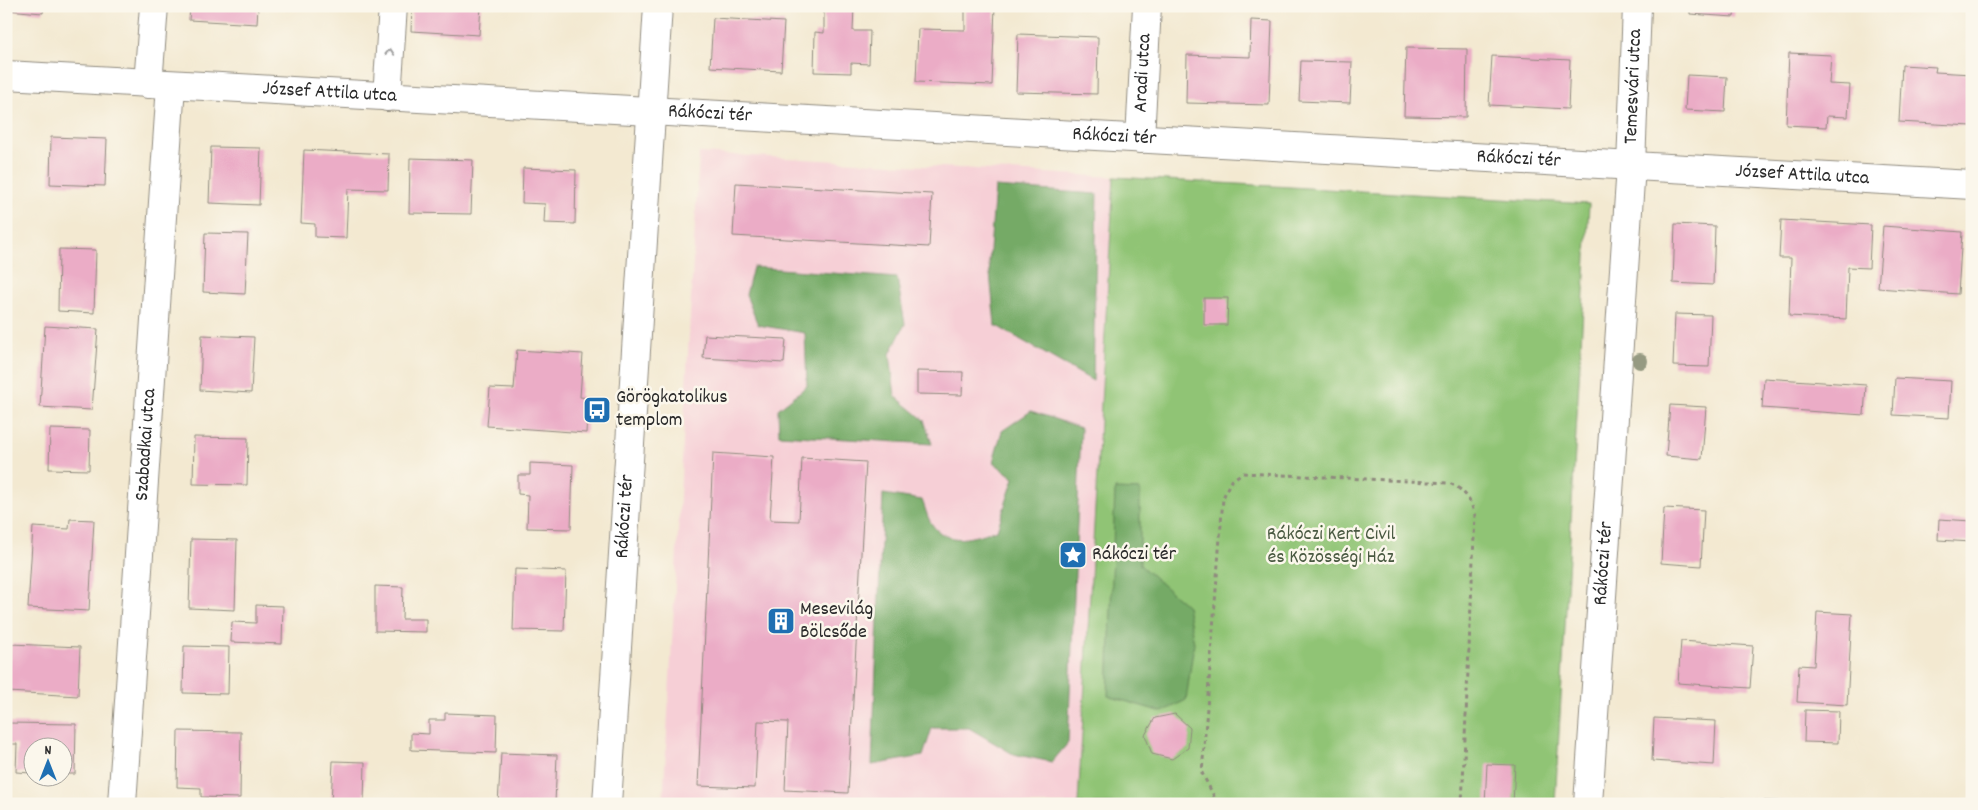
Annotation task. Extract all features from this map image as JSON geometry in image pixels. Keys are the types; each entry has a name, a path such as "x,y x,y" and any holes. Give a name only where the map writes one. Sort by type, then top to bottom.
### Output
{"street":[{"name":"Szabadkai utca","path":"122,804 159,84 154,6"},
{"path":"387,97 393,6"},
{"path":"652,112 658,6"},
{"name":"Aradi utca","path":"1140,139 1147,6"},
{"name":"Temesvári utca","path":"1631,166 1637,6"},
{"name":"József Attila utca","path":"6,75 652,112"},
{"name":"Rákóczi tér","path":"607,804 652,112 1631,166 1588,804"},
{"name":"József Attila utca","path":"1631,166 1972,185"}],"path":[{"path":"1218,804 1202,773 1223,498 1230,482 1242,473 1449,483 1460,488 1470,499 1475,515 1462,804"}],"shaded area":[{"path":"699,153 1114,177 1078,804 663,804"}],"green space":[{"name":"Rákóczi Kert Civil és Közösségi Ház","path":"1114,177 1589,204 1555,804 1078,804"},
{"path":"995,187 1097,194 1093,381 995,325 989,263"},
{"path":"753,267 897,278 905,324 890,354 895,396 924,420 932,444 779,435 778,409 807,386 805,333 758,325 746,295"},
{"path":"1031,411 1081,428 1068,743 1052,762 1013,754 969,728 932,728 923,756 872,765 883,494 922,500 931,523 945,536 953,538 970,537 997,530 1014,478 993,462 1002,431"},
{"path":"1115,489 1140,490 1140,565 1187,606 1194,643 1186,700 1162,712 1108,696"}],"building":[{"path":"6,6 44,6 43,13 6,10"},
{"path":"190,6 258,6 257,24 189,20"},
{"path":"412,6 481,6 479,35 411,31"},
{"path":"824,6 854,6 853,31 870,31 869,64 851,63 851,73 814,72 815,32 824,33"},
{"path":"965,6 995,6 992,85 916,82 918,29 965,30"},
{"path":"1690,6 1735,6 1734,17 1690,14"},
{"path":"713,18 784,22 781,71 710,67"},
{"path":"1251,20 1272,21 1269,105 1186,103 1187,55 1250,57"},
{"path":"1018,34 1098,37 1097,94 1016,92"},
{"path":"1406,48 1467,49 1466,117 1404,116"},
{"path":"1789,53 1831,55 1829,84 1850,85 1848,117 1827,116 1826,127 1786,125"},
{"path":"1492,56 1570,60 1568,109 1489,105"},
{"path":"1301,61 1352,62 1350,103 1299,101"},
{"path":"1902,65 1936,67 1935,72 1972,74 1972,126 1899,122"},
{"path":"1687,75 1727,77 1725,112 1685,110"},
{"path":"51,137 107,139 105,186 50,184"},
{"path":"211,147 261,148 259,205 209,203"},
{"path":"304,150 389,154 388,190 348,189 346,238 315,237 315,224 301,223"},
{"path":"410,158 473,160 471,214 409,213"},
{"path":"523,168 576,170 575,224 544,223 545,204 522,203"},
{"path":"736,183 932,194 929,247 733,236"},
{"path":"1781,220 1871,225 1869,268 1848,267 1846,319 1789,316 1791,258 1779,258"},
{"path":"1675,224 1715,226 1713,285 1673,283"},
{"path":"1883,226 1962,232 1958,294 1878,288"},
{"path":"205,233 248,234 245,294 203,292"},
{"path":"59,249 96,250 94,313 58,311"},
{"path":"1204,298 1228,298 1227,325 1204,325"},
{"path":"1675,314 1711,315 1709,367 1673,366"},
{"path":"45,326 98,329 92,410 40,407"},
{"path":"202,335 254,337 251,393 200,390"},
{"path":"705,335 786,339 784,363 703,358"},
{"path":"517,350 583,354 580,397 588,398 586,433 487,426 490,388 514,389"},
{"path":"917,371 963,372 962,395 917,394"},
{"path":"6,373 10,373 8,407 6,407"},
{"path":"1764,378 1866,385 1864,415 1762,408"},
{"path":"1895,378 1951,381 1949,418 1893,415"},
{"path":"1670,405 1706,407 1702,459 1666,456"},
{"path":"50,429 90,430 89,470 49,469"},
{"path":"194,437 248,438 247,485 193,484"},
{"name":"Mesevilág Bölcsőde","path":"713,453 774,457 770,520 799,521 802,458 866,462 848,793 785,790 788,722 758,721 755,788 698,786"},
{"path":"530,463 573,465 571,529 527,528 528,495 518,494 518,475 530,475"},
{"path":"1664,508 1704,510 1701,566 1661,563"},
{"path":"70,519 94,520 89,611 28,608 33,527 69,529"},
{"path":"1939,519 1972,521 1972,542 1938,540"},
{"path":"191,539 237,540 235,610 189,608"},
{"path":"515,569 566,571 564,631 513,630"},
{"path":"375,586 403,587 402,619 426,619 426,632 375,631"},
{"path":"256,605 283,606 282,644 231,642 232,622 256,623"},
{"path":"1817,612 1852,614 1847,705 1797,702 1799,665 1814,666"},
{"path":"1681,641 1753,646 1750,688 1678,683"},
{"path":"11,644 80,647 78,696 8,692"},
{"path":"184,646 229,647 228,694 183,693"},
{"path":"1805,710 1839,711 1838,743 1804,742"},
{"path":"445,713 497,715 496,753 411,750 411,733 429,734 429,720 445,720"},
{"path":"1175,714 1190,728 1188,748 1172,759 1152,754 1145,735 1155,718"},
{"path":"1654,718 1716,721 1714,765 1652,761"},
{"path":"7,723 76,724 75,774 72,774 72,738 22,738 22,772 16,772 17,744 6,744"},
{"path":"178,731 241,732 240,798 201,797 201,788 177,787"},
{"path":"501,753 557,755 555,804 498,804"},
{"path":"333,761 365,762 364,804 331,804"},
{"path":"1487,764 1515,765 1513,804 1485,804"},
{"path":"1720,799 1795,802 1795,804 1720,804"}],"place":[{"name":"Görögkatolikus templom","path":"597,410"},
{"name":"Rákóczi tér","path":"1073,555"},
{"name":"Mesevilág Bölcsőde","path":"781,621"}]}
